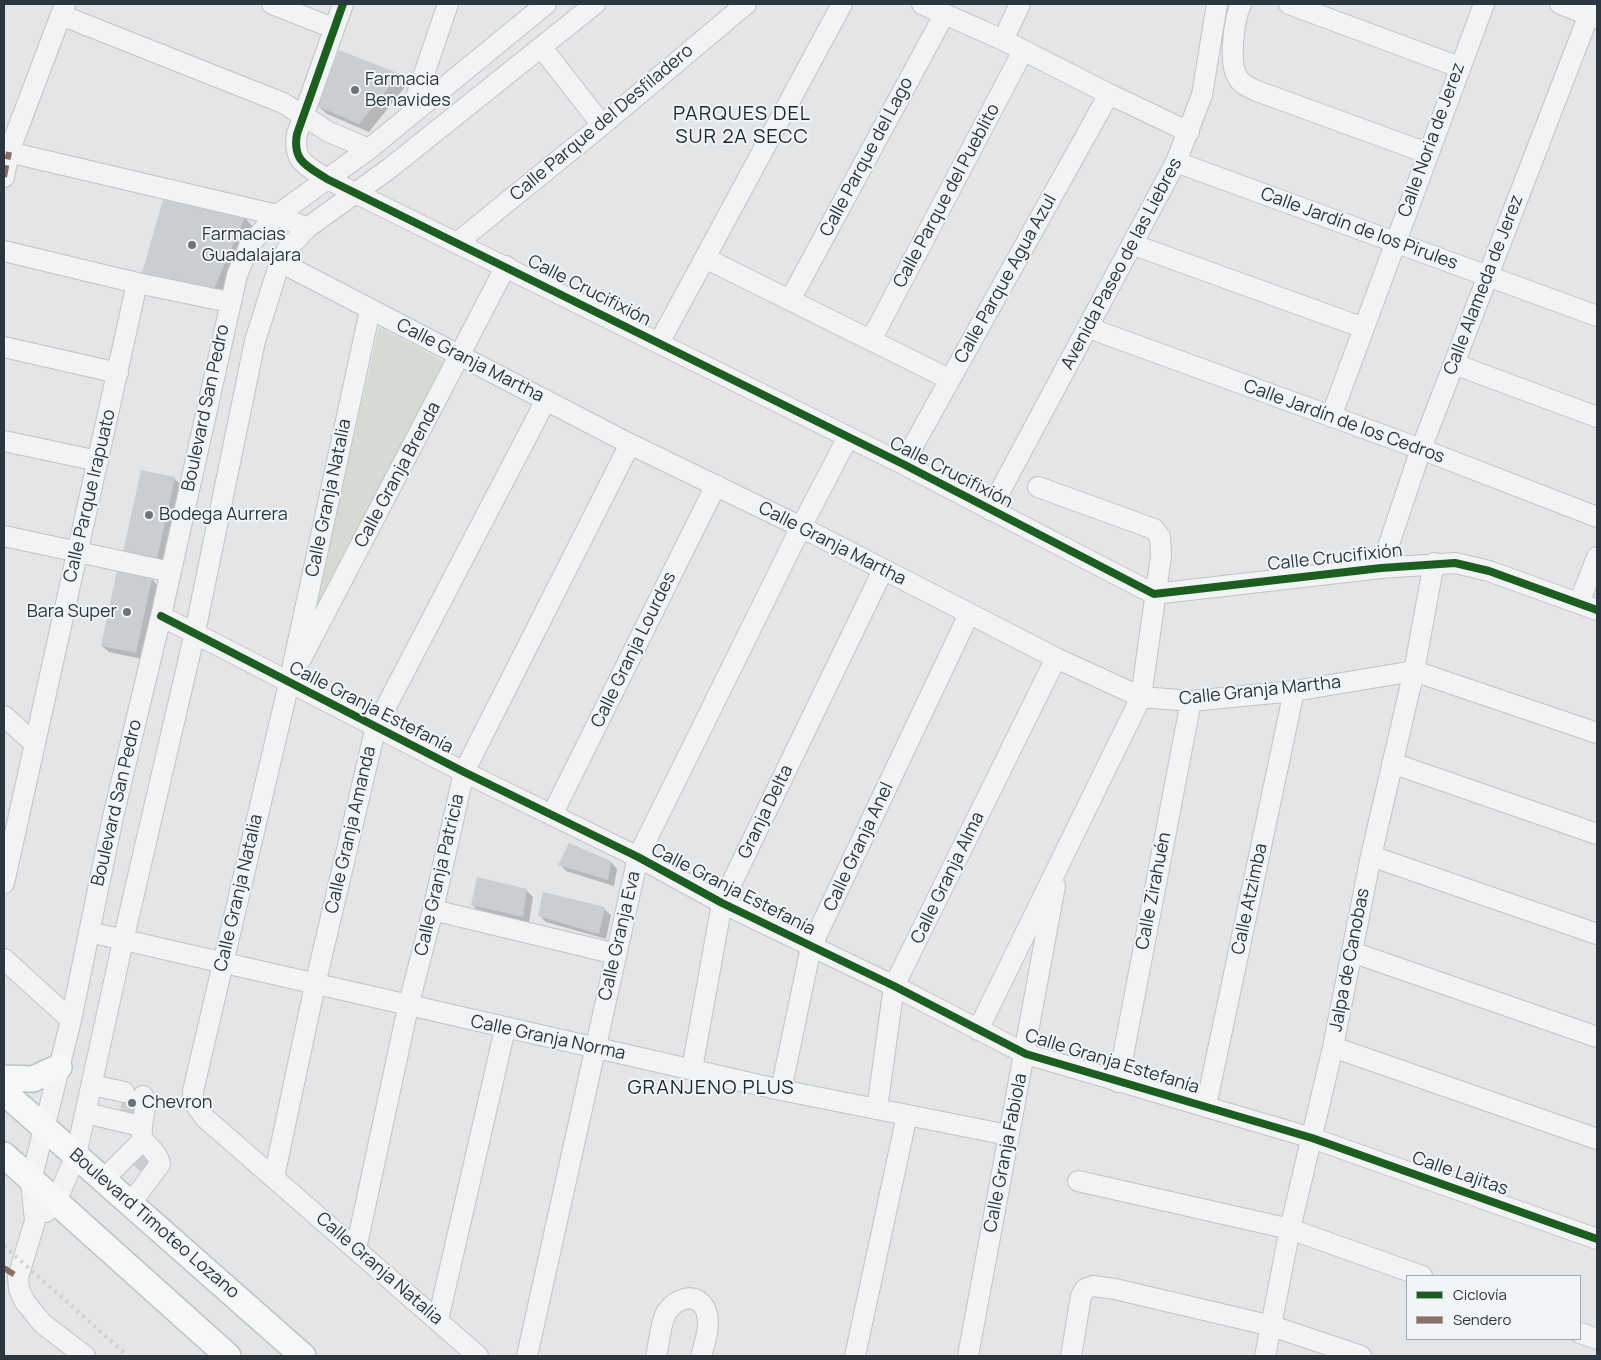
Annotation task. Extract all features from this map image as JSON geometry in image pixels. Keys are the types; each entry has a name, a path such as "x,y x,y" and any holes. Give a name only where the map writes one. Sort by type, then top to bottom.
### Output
{"main road":[{"path":"4,1078 33,1079 59,1066"},
{"name":"Boulevard Timoteo Lozano","path":"4,1092 303,1356"},
{"path":"4,1155 228,1356"}],"street":[{"path":"272,4 333,28"},
{"name":"Calle Crucifixión","path":"343,4 304,114 295,147 299,158 305,165 903,464 1154,594 1434,563 1470,565 1588,607"},
{"path":"410,116 448,4"},
{"name":"Boulevard San Pedro","path":"35,1221 32,1181 71,1020 113,817 171,572 229,302 247,251 262,229 277,215 369,149 546,4"},
{"path":"595,4 542,48 602,125"},
{"name":"Calle Parque del Desfiladero","path":"458,242 602,125 746,4"},
{"path":"659,343 842,4"},
{"path":"922,4 1003,40 1189,132"},
{"path":"1003,40 1020,4"},
{"name":"Avenida Paseo de las Liebres","path":"990,510 1134,245 1176,162 1189,132 1203,88 1217,4"},
{"path":"1241,4 1234,25 1233,63 1239,81 1257,91 1428,153"},
{"path":"1289,4 1459,67"},
{"name":"Calle Noria de Jerez","path":"1331,417 1459,67 1484,4"},
{"path":"1560,4 1593,12"},
{"path":"4,176 7,151 63,9 283,103 304,114 329,132 369,149"},
{"name":"Calle Alameda de Jerez","path":"1381,568 1421,449 1593,12"},
{"name":"Calle Parque del Lago","path":"790,300 944,15"},
{"name":"Boulevard San Pedro","path":"56,1202 76,1155 195,632 255,341 280,262 288,248 307,228 358,193 542,48"},
{"name":"Calle Parque del Pueblito","path":"871,340 1023,51"},
{"name":"Calle Parque Agua Azul","path":"903,464 1109,94"},
{"path":"7,151 277,215 307,228"},
{"name":"Calle Jardín de los Pirules","path":"1176,162 1488,276 1596,310"},
{"path":"1134,245 1364,328"},
{"path":"4,251 137,283 229,302"},
{"path":"705,258 950,379"},
{"name":"Calle Granja Martha","path":"280,262 630,444 801,527 1056,658 1141,696 1191,701 1294,691 1414,671"},
{"name":"Calle Granja Brenda","path":"289,683 506,266"},
{"name":"Calle Parque Irapuato","path":"4,883 8,841 35,744 137,283"},
{"name":"Calle Granja Natalia","path":"370,310 289,683 222,963 193,1091 193,1101 205,1118 478,1356"},
{"name":"Calle Jardín de los Cedros","path":"1089,328 1421,449 1597,517"},
{"path":"4,347 118,373"},
{"path":"1454,364 1597,417"},
{"name":"Calle Granja Amanda","path":"274,1177 315,985 376,726 546,400"},
{"name":"Calle Granja Eva","path":"527,1356 638,857 801,527 848,437"},
{"path":"4,440 98,461"},
{"name":"Calle Granja Patricia","path":"356,1249 408,1007 433,910 464,772 630,444"},
{"name":"Calle Granja Lourdes","path":"552,815 716,485"},
{"name":"Calle Granja Fabiola","path":"978,1030 1141,696 1162,546 1160,537 1154,530 1038,487"},
{"path":"4,536 171,572"},
{"path":"1588,607 1597,557"},
{"name":"Jalpa de Canobas","path":"1265,1356 1290,1229 1333,1047 1371,856 1414,671 1434,563"},
{"name":"Granja Delta","path":"692,1069 722,903 883,570"},
{"name":"Calle Granja Anel","path":"781,1090 812,947 968,614"},
{"name":"Calle Granja Estefanía","path":"161,616 464,772 638,857 722,903 894,986 1026,1054 1312,1138"},
{"name":"Calle Granja Alma","path":"877,1109 894,986 1056,658"},
{"path":"1414,671 1597,733"},
{"name":"Calle Atzimba","path":"1206,1106 1294,691"},
{"name":"Calle Zirahuén","path":"1118,1082 1191,701"},
{"path":"4,716 35,744"},
{"path":"1392,763 1597,834"},
{"path":"1371,856 1597,934"},
{"name":"Calle Granja Fabiola","path":"968,1356 1008,1135 1026,1054 1059,861"},
{"path":"433,910 616,954"},
{"name":"Calle Granja Norma","path":"89,932 123,942 222,963 504,1029 781,1090 1008,1135"},
{"path":"1352,952 1597,1037"},
{"path":"4,959 71,1020"},
{"path":"438,1320 504,1029"},
{"path":"1333,1047 1597,1139"},
{"path":"92,1085 133,1094 145,1101 141,1133 104,1179"},
{"path":"86,1113 141,1133 157,1154 160,1164 131,1203"},
{"path":"855,1356 907,1115"},
{"name":"Calle Lajitas","path":"1312,1138 1597,1239"},
{"path":"1078,1181 1290,1229 1419,1275"},
{"path":"56,1202 35,1221 18,1277 19,1289 25,1302 43,1324 85,1356"},
{"path":"1071,1356 1081,1296 1085,1289 1093,1286 1115,1288 1272,1326 1361,1356"},
{"path":"656,1356 664,1317 672,1305 681,1298 692,1299 702,1304 707,1313 708,1328 701,1356"},
{"path":"1581,1333 1597,1339"}],"shaded area":[{"path":"379,327 447,363 311,624"}],"building":[{"name":"Farmacia Benavides","path":"339,50 400,74 359,124 317,106"},
{"name":"Farmacias Guadalajara","path":"163,200 245,217 213,291 142,273"},
{"name":"Bodega Aurrera","path":"141,470 175,477 157,559 123,552"},
{"name":"Bara Super","path":"117,571 152,578 136,653 101,646"},
{"path":"569,843 611,861 608,880 558,865"},
{"path":"477,877 527,889 523,917 471,905"},
{"path":"543,892 605,907 599,934 538,916"},
{"name":"Chevron","path":"124,1090 143,1093 140,1114 120,1111"},
{"name":"Chevron","path":"144,1148 159,1161 146,1176 131,1163"}],"railway":[{"path":"4,1246 128,1356"}],"marked path":[{"path":"4,177 9,152"},
{"path":"4,1268 18,1277"}],"cycle path":[{"path":"343,4 297,134 297,151 299,157 307,166 327,179 903,464 1154,594 1381,568 1455,563 1489,571 1597,610"},
{"path":"161,616 464,772 638,857 722,903 894,986 1026,1054 1312,1138 1597,1239"}],"place":[{"name":"Farmacia Benavides","path":"355,90"},
{"name":"Farmacias Guadalajara","path":"192,245"},
{"name":"Bodega Aurrera","path":"149,515"},
{"name":"Bara Super","path":"127,612"},
{"name":"Chevron","path":"132,1103"}],"district":[{"name":"PARQUES DEL SUR 2A SECC","path":"742,126"},
{"name":"GRANJENO PLUS","path":"711,1088"}]}
